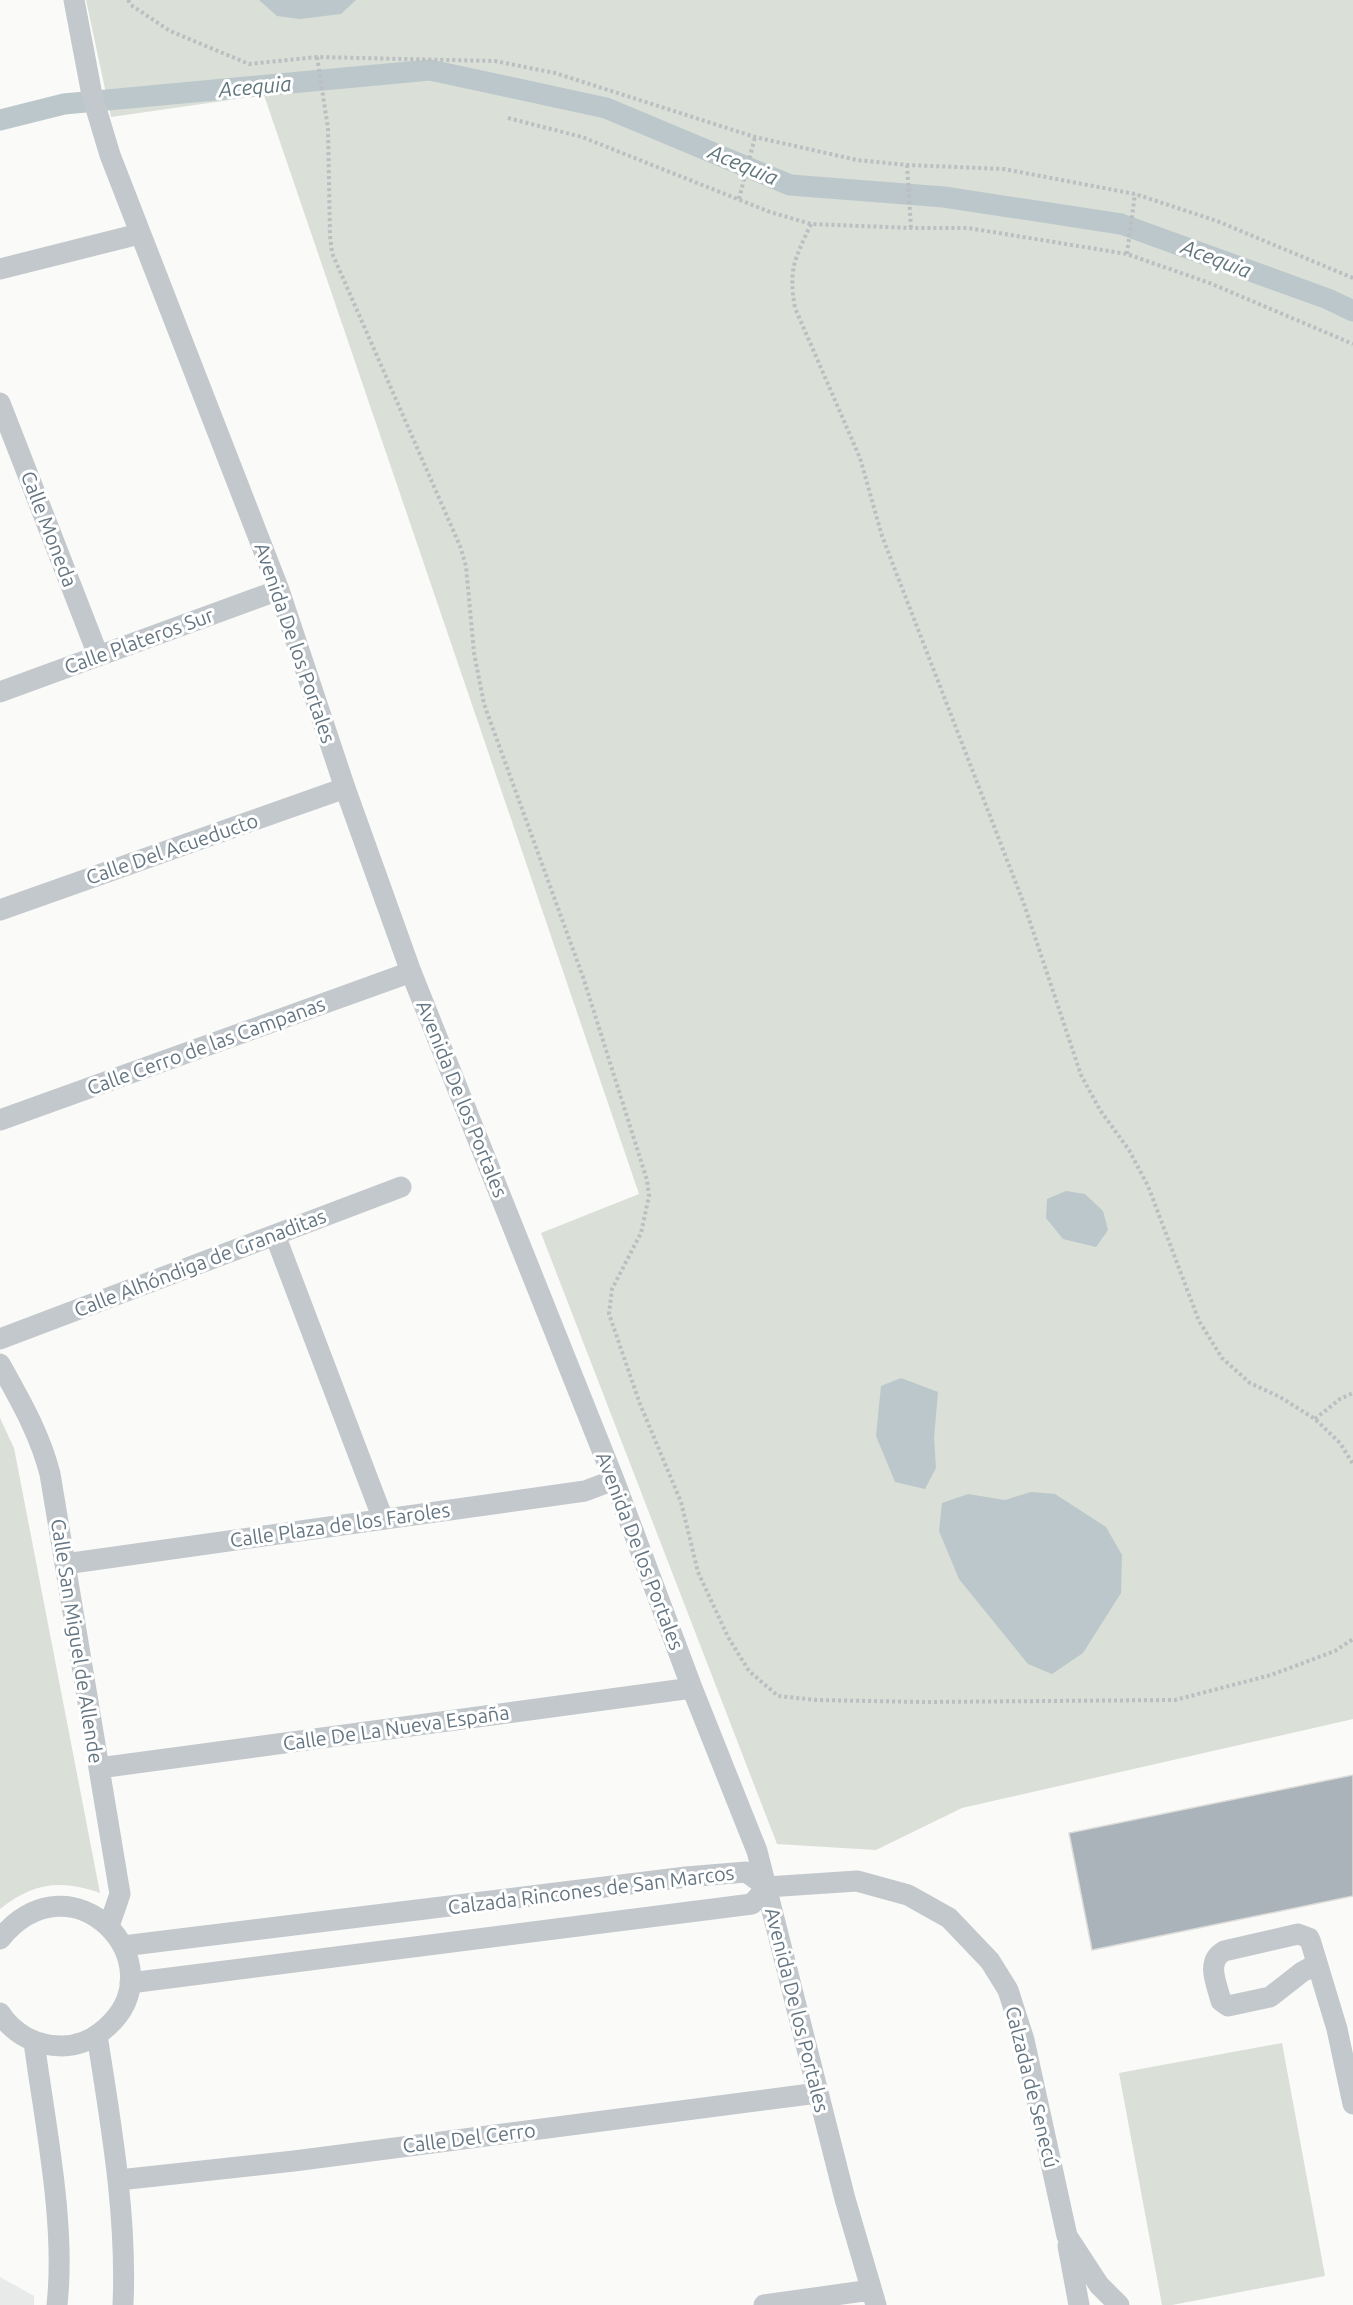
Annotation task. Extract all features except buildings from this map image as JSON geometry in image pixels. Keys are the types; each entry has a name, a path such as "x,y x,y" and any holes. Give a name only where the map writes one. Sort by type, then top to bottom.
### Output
{"street":[{"name":"Avenida De los Portales","path":"74,0 98,120 279,590 345,788 411,972 614,1480 757,1851 844,2199 874,2297"},
{"path":"0,269 140,234"},
{"name":"Calle Moneda","path":"0,403 98,655"},
{"name":"Calle Plateros Sur","path":"0,692 279,590"},
{"name":"Calle Del Acueducto","path":"0,910 345,788"},
{"name":"Calle Cerro de las Campanas","path":"0,1120 411,972"},
{"name":"Calle Alhóndiga de Granaditas","path":"0,1339 401,1187"},
{"path":"275,1234 382,1520"},
{"name":"Calle San Miguel de Allende","path":"0,1364 35,1429 44,1450 50,1474 120,1894 109,1926"},
{"name":"Calle Plaza de los Faroles","path":"65,1564 585,1491 614,1480"},
{"name":"Calle De La Nueva España","path":"99,1768 693,1688"},
{"name":"Calzada Rincones de San Marcos","path":"123,1946 686,1877 746,1872 767,1887 752,1904 130,1983"},
{"name":"Calzada de Senecú","path":"767,1887 857,1881 908,1896 950,1918 990,1961 1008,1990 1024,2040 1067,2236 1099,2285 1119,2305"},
{"path":"0,1940 11,1926 26,1915 42,1908 60,1906 78,1909 95,1916 109,1926 123,1946 129,1964 130,1983 120,2013 97,2035 82,2043 50,2046 34,2042 16,2031 0,2013"},
{"path":"1317,1965 1302,1972 1270,1997 1228,2006 1221,2001 1212,1967 1215,1959 1224,1952 1298,1934 1309,1938 1317,1965 1345,2028 1353,2104"},
{"path":"97,2035 119,2180 125,2265 123,2305"},
{"path":"34,2042 57,2210 60,2264 57,2305"},
{"name":"Calle Del Cerro","path":"119,2180 294,2161 818,2093"},
{"path":"1067,2236 1079,2305"},
{"path":"764,2305 874,2297"}],"path":[{"path":"128,0 131,5 170,31 249,63 318,57 495,61 555,73 755,137 856,160 907,165 1004,169 1135,194 1217,221 1353,278"},
{"path":"318,57 328,128 332,253 460,546 466,566 474,653 484,704 584,977 647,1180 649,1196 641,1233 612,1288 609,1314 640,1404 681,1502 698,1572 728,1637 749,1671 778,1696 816,1700 924,1702 1175,1700 1271,1675 1335,1651 1353,1639"},
{"path":"508,118 582,137 770,212 811,224 968,228 1126,254 1212,284 1353,344"},
{"path":"739,199 755,137"},
{"path":"907,165 910,228"},
{"path":"1126,254 1135,194"},
{"path":"811,224 795,259 790,282 795,308 860,458 882,536 1024,904 1081,1075 1100,1110 1129,1150 1148,1186 1199,1320 1222,1358 1250,1383 1280,1397 1315,1419 1340,1443 1353,1464"},
{"path":"1315,1419 1340,1399 1353,1393"}],"shaded area":[{"path":"86,0 1353,0 1353,1719 962,1808 876,1850 777,1844 541,1233 639,1194 264,95 111,117"},
{"path":"259,0 356,0 341,14 300,19 277,16"},
{"path":"1066,1191 1085,1194 1103,1211 1108,1230 1096,1247 1063,1239 1046,1218 1047,1199"},
{"path":"901,1378 938,1392 934,1438 936,1468 925,1489 895,1482 876,1436 881,1386"},
{"path":"0,1418 14,1448 100,1893 72,1886 47,1886 24,1894 0,1909"},
{"path":"1031,1492 1055,1494 1106,1527 1122,1555 1121,1593 1083,1653 1052,1674 1028,1664 959,1579 939,1531 942,1503 968,1494 1005,1500"},
{"path":"1282,2043 1325,2276 1162,2305 1119,2073"},
{"path":"0,2277 34,2296 34,2305 0,2305"}],"waterway":[{"name":"Acequia","path":"0,120 64,104 430,70 606,108 790,185 944,197 1121,224 1328,299 1353,311"}]}
